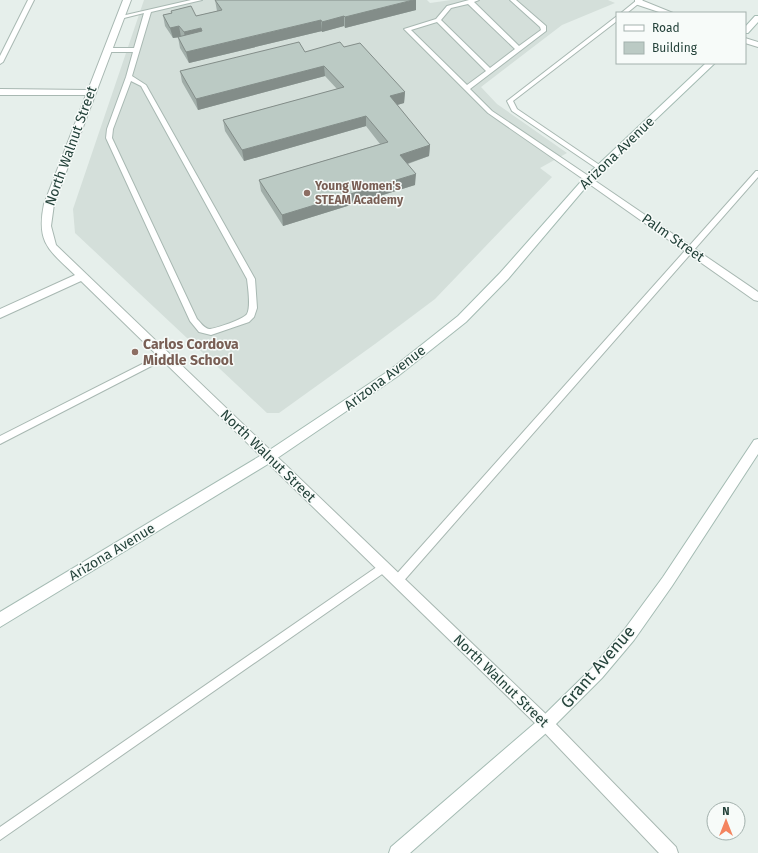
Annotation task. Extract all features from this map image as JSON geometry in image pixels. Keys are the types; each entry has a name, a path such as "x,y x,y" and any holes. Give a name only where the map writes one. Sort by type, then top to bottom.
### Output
{"street":[{"name":"North Walnut Street","path":"127,0 48,204 45,222 46,236 52,247 546,724 670,853"},
{"path":"637,1 666,12"},
{"path":"746,30 758,18"},
{"path":"746,40 758,45"},
{"name":"Arizona Avenue","path":"0,620 270,457 388,377 462,319 504,276 588,179 710,64"},
{"path":"0,92 91,93"},
{"name":"Palm Street","path":"588,179 758,297"},
{"path":"0,314 82,276"},
{"name":"Grant Avenue","path":"397,853 546,724 603,666 631,632 758,444"}],"lane":[{"path":"0,62 31,0"},
{"path":"120,17 199,0"},
{"path":"476,0 449,7 438,20 407,29 466,90 490,112 588,179"},
{"path":"466,90 544,30 543,26 513,0"},
{"path":"625,12 637,1"},
{"path":"470,2 518,49"},
{"path":"129,77 143,84 251,279 253,308 251,315 246,320 211,332 202,330 194,321 109,138 110,129 129,77 148,11"},
{"path":"599,168 514,110 510,101 616,19"},
{"path":"438,20 490,71"},
{"path":"108,50 137,50"},
{"path":"397,581 758,173"},
{"path":"0,440 164,356"},
{"path":"0,834 384,567"}],"shaded area":[{"name":"Young Women's STEAM Academy","path":"144,0 427,0 430,3 451,0 608,0 615,3 562,25 481,87 497,104 567,153 540,168 552,177 435,299 279,413 267,413 75,233 73,209"}],"building":[{"path":"215,0 413,0 345,17 322,22 321,20 186,52 178,37 202,31 201,28 184,32 179,26 170,28 163,15 172,13 171,11 191,6 196,16 222,10"},
{"path":"299,42 305,52 340,42 344,47 360,43 405,92 390,96 430,145 400,155 416,174 282,215 259,180 388,142 366,116 242,150 223,120 344,87 324,66 196,99 180,71"}],"place":[{"name":"Young Women's STEAM Academy","path":"307,193"},
{"name":"Carlos Cordova Middle School","path":"135,352"}]}
